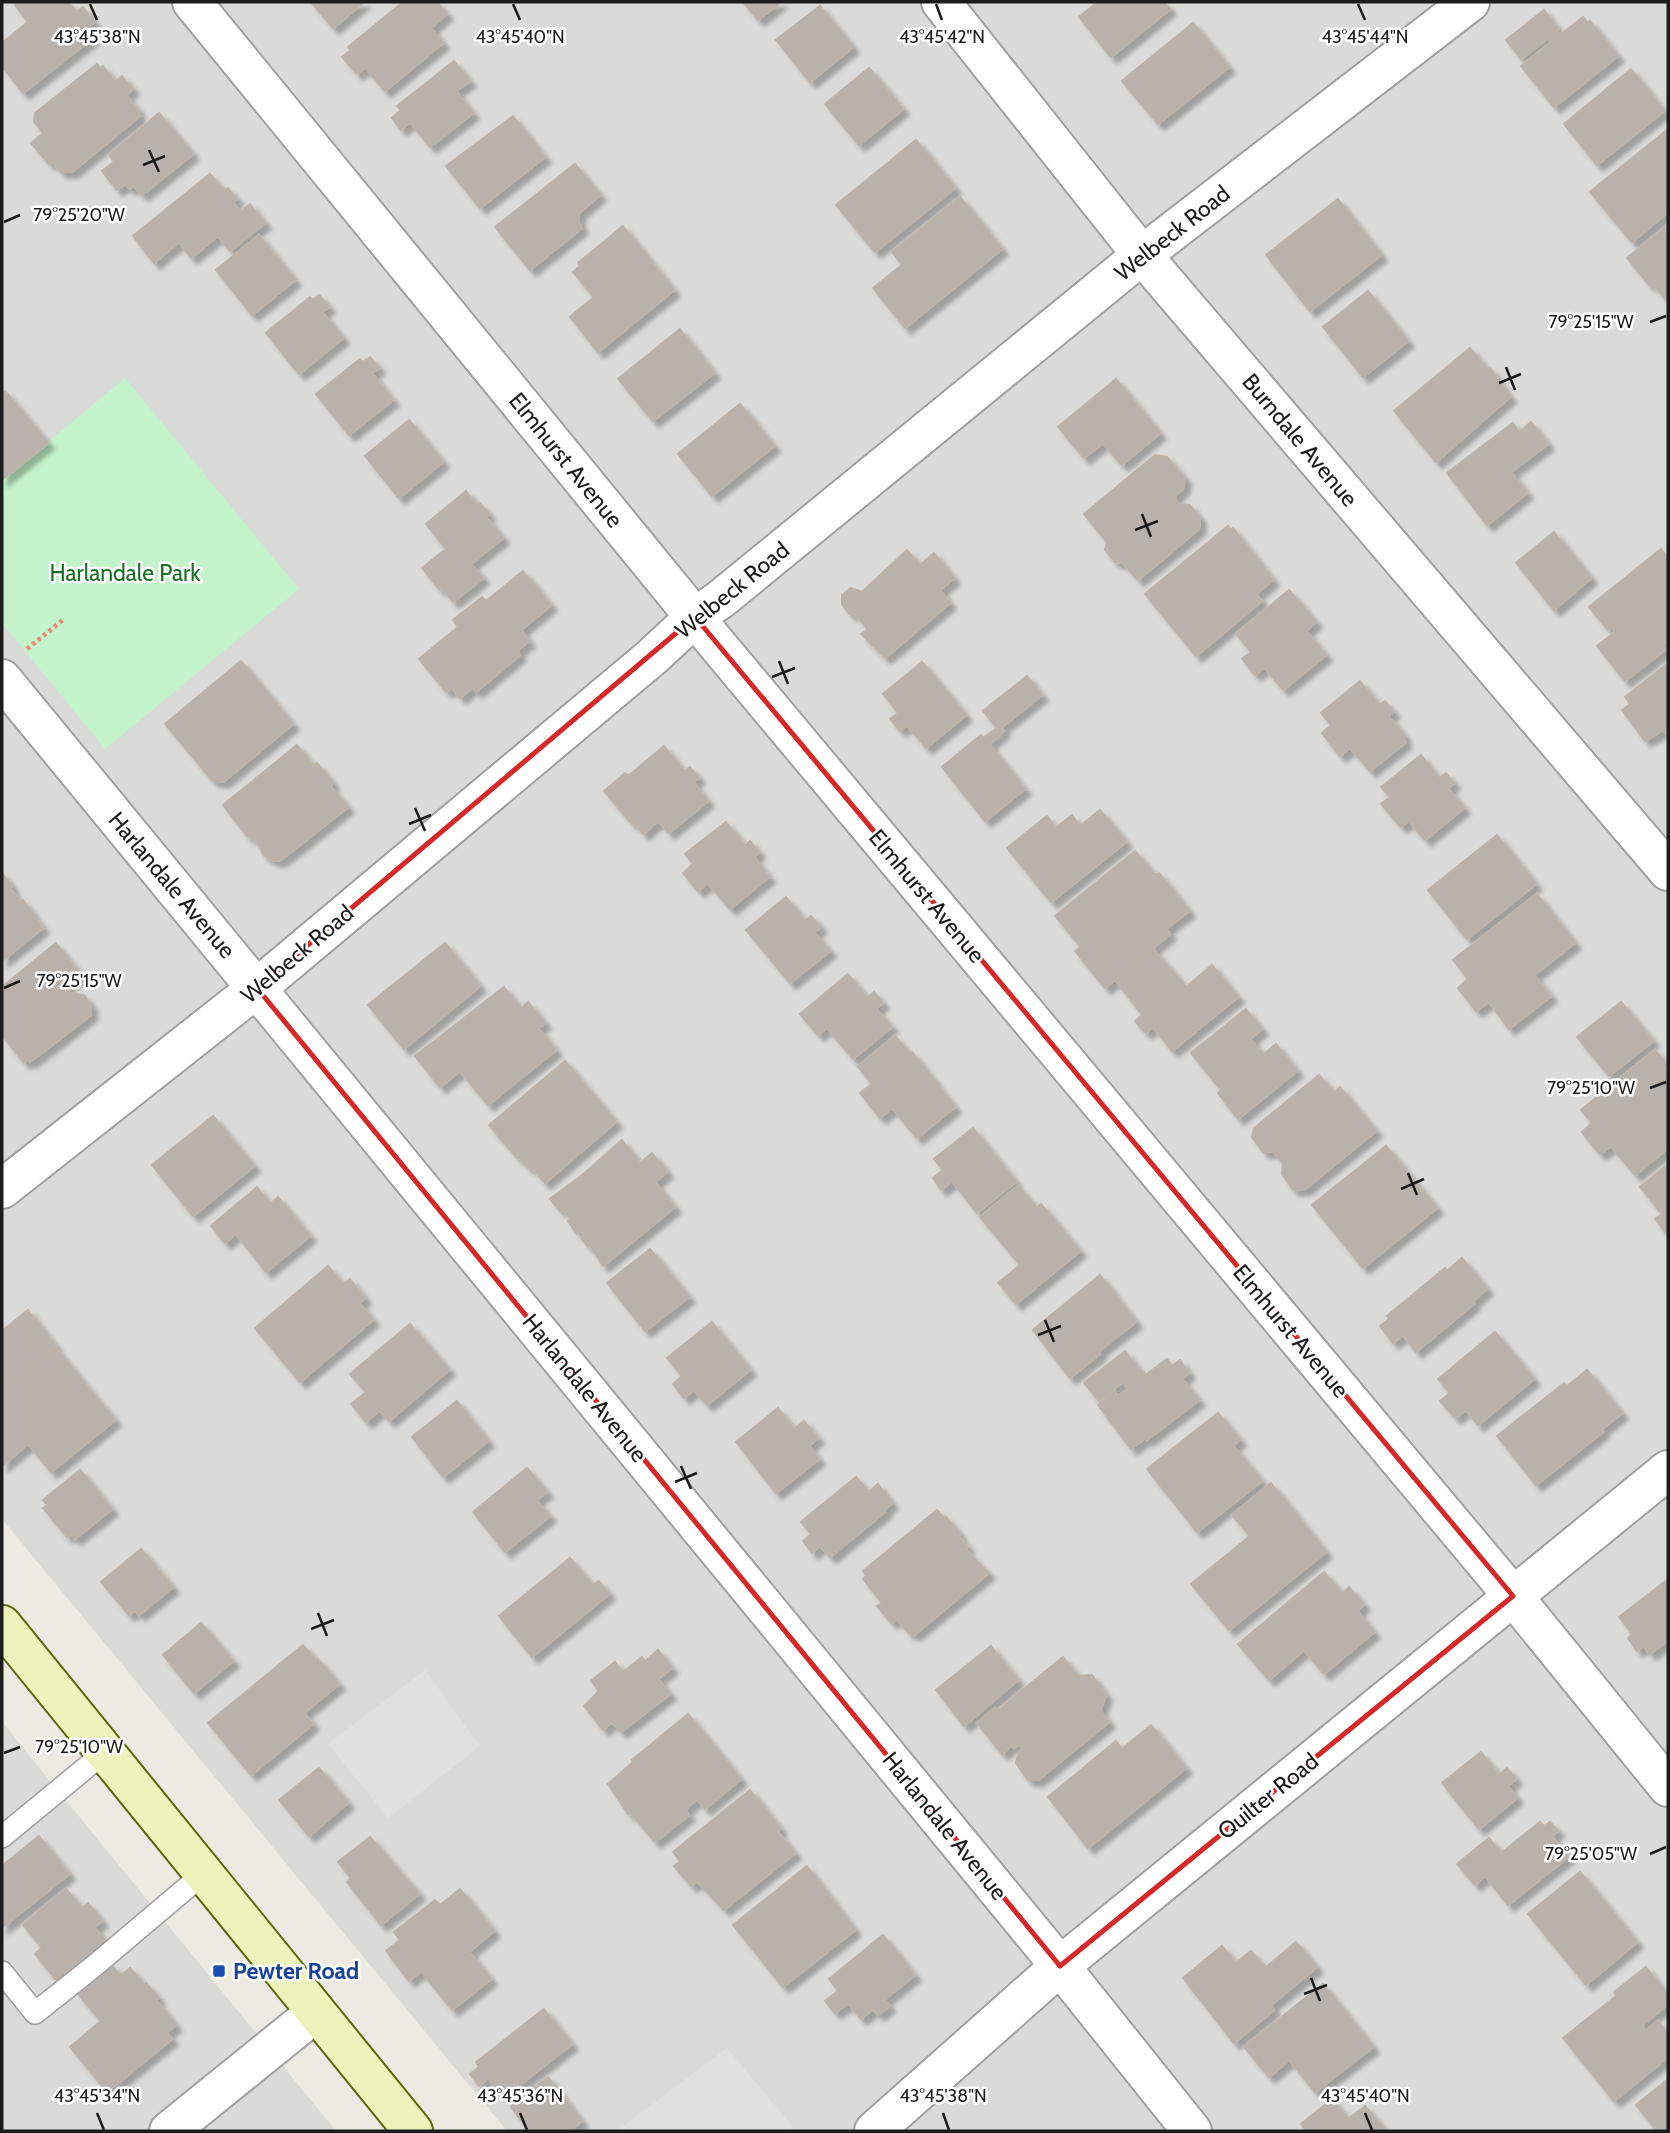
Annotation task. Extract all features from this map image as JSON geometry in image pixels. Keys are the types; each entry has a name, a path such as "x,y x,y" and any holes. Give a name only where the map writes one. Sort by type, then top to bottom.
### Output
{"main road":[{"path":"2,1625 413,2131"}],"street":[{"name":"Elmhurst Avenue","path":"192,2 695,617 1513,1596 1668,1787"},
{"name":"Burndale Avenue","path":"941,2 1142,255 1668,871"},
{"name":"Welbeck Road","path":"2,1189 257,988 642,666 695,617 721,599 1142,255 1470,2"},
{"name":"Harlandale Avenue","path":"12,666 257,988 1060,1966 1192,2131"},
{"name":"Quilter Road","path":"874,2131 1060,1966 1668,1470"},
{"path":"169,2131 315,2013"}],"lane":[{"path":"2,1837 105,1752"},
{"path":"2,1972 35,2013 203,1874"}],"path":[{"path":"12,666 64,619"}],"highlighted area":[{"path":"695,617 1513,1596 1060,1966 257,988"}],"shaded area":[{"path":"2,2 1668,2 1668,2131 507,2131 2,1519"},
{"path":"425,1670 480,1746 388,1818 328,1744"},
{"path":"2,1722 336,2131 2,2131"},
{"path":"727,2048 793,2127 787,2131 617,2131"}],"green space":[{"name":"Harlandale Park","path":"125,378 299,589 105,749 2,623 2,480"}],"building":[{"path":"19,2 68,2 77,12 83,7 94,22 87,28 94,37 23,93 2,66 2,43 28,22 15,5"},
{"path":"311,2 364,2 333,28"},
{"path":"403,2 437,2 447,14 431,28 443,43 385,91 365,67 357,74 342,57 351,50 348,47"},
{"path":"743,2 781,2 758,20"},
{"path":"1098,2 1164,2 1170,9 1111,57 1079,17"},
{"path":"820,6 853,47 810,82 776,40"},
{"path":"1544,10 1560,35 1583,17 1588,23 1590,21 1618,56 1554,107 1521,66 1551,42 1548,38 1521,59 1506,40"},
{"path":"1193,23 1229,67 1158,124 1122,81"},
{"path":"454,61 470,81 456,91 473,113 430,147 410,122 401,130 392,118 401,110 397,106"},
{"path":"97,64 100,68 103,66 115,82 122,76 133,89 126,95 140,116 72,172 61,172 52,161 49,164 31,143 43,133 34,122 35,113"},
{"path":"869,68 903,109 859,145 825,104"},
{"path":"1631,69 1664,111 1597,165 1564,124"},
{"path":"159,113 193,154 142,195 134,186 130,189 125,184 117,190 102,171 114,162 109,155"},
{"path":"513,116 545,157 480,208 446,166"},
{"path":"1668,129 1668,212 1632,242 1590,192"},
{"path":"916,140 955,188 875,252 836,205"},
{"path":"575,164 600,195 579,213 582,228 530,270 495,227"},
{"path":"210,174 224,191 228,188 237,199 233,202 240,212 250,204 265,223 230,251 218,236 191,258 179,242 154,263 133,236"},
{"path":"960,197 1002,249 905,328 873,288 902,265 892,252"},
{"path":"1338,199 1381,255 1310,311 1266,255"},
{"path":"1668,225 1668,302 1652,283 1649,285 1627,258"},
{"path":"623,226 674,290 598,352 570,317 594,297 573,272 580,266 578,263"},
{"path":"259,235 295,280 252,315 216,270"},
{"path":"1368,291 1408,341 1363,377 1323,327"},
{"path":"319,295 329,307 322,312 343,338 299,374 266,333 310,297 313,300"},
{"path":"680,329 714,373 653,421 618,379"},
{"path":"1470,348 1488,370 1490,368 1510,397 1436,462 1394,411"},
{"path":"370,357 379,368 372,373 393,400 349,435 316,394 360,359 363,362"},
{"path":"1116,379 1160,433 1122,465 1103,443 1084,458 1058,427"},
{"path":"5,391 48,443 2,480 2,394"},
{"path":"740,404 774,446 712,496 678,454"},
{"path":"409,420 443,462 399,498 365,456"},
{"path":"1531,422 1548,444 1511,472 1527,493 1487,525 1447,473 1513,423 1519,432"},
{"path":"1155,455 1167,457 1185,478 1183,489 1174,497 1179,504 1190,505 1200,518 1199,529 1138,580 1123,563 1115,562 1105,550 1107,542 1084,514"},
{"path":"466,491 477,505 480,503 489,514 486,517 503,538 471,564 483,578 453,602 422,568 446,549 426,524"},
{"path":"1228,526 1231,530 1233,528 1273,580 1256,594 1262,601 1196,656 1145,594"},
{"path":"1554,532 1591,578 1554,610 1516,563"},
{"path":"1661,549 1668,558 1668,641 1663,645 1666,649 1625,681 1597,646 1615,632 1612,626 1608,630 1589,607"},
{"path":"907,550 920,565 934,553 954,578 940,590 950,603 885,658 861,634 868,629 853,612 849,614 842,604 842,595 851,588 862,592"},
{"path":"523,571 551,605 521,630 529,641 517,651 520,655 476,692 473,687 460,698 452,688 446,692 419,659 458,627 453,620 482,597 486,601"},
{"path":"1289,590 1316,622 1306,631 1326,655 1283,690 1264,667 1255,675 1242,659 1251,652 1236,634"},
{"path":"241,661 293,724 223,782 212,780 165,724"},
{"path":"922,662 966,715 926,748 907,725 900,731 890,719 898,713 883,694"},
{"path":"1668,663 1668,736 1663,730 1645,741 1622,710 1630,704 1625,697"},
{"path":"1027,676 1042,695 1001,728 1004,731 989,744 1025,789 985,821 942,767 981,735 983,738 997,728 983,711"},
{"path":"1360,681 1379,705 1385,701 1394,712 1388,716 1405,736 1403,738 1406,742 1370,771 1350,748 1340,756 1322,733 1331,725 1321,713"},
{"path":"297,745 313,765 317,763 333,783 330,786 348,807 281,860 275,861 263,855 261,848 247,836 223,805"},
{"path":"664,746 684,771 690,767 699,778 693,782 708,801 669,833 658,821 643,834 604,791 625,773 628,776"},
{"path":"1421,755 1439,778 1446,773 1454,783 1448,788 1464,808 1425,840 1409,821 1401,827 1381,804 1390,797 1381,787"},
{"path":"1100,810 1126,842 1051,902 1007,848 1047,816 1056,828 1072,815 1080,826"},
{"path":"726,822 745,846 750,841 759,852 754,857 769,877 730,909 708,883 698,891 683,873 693,864 685,854"},
{"path":"1497,835 1536,884 1467,939 1428,890"},
{"path":"1135,851 1155,875 1159,873 1189,911 1166,929 1170,934 1105,988 1075,951 1081,947 1055,916"},
{"path":"2,873 12,886 10,888 21,902 23,900 43,928 2,961"},
{"path":"1537,894 1575,943 1534,975 1551,996 1509,1029 1489,1002 1476,1011 1458,988 1468,979 1453,960"},
{"path":"786,897 805,921 811,916 821,927 814,932 830,951 790,983 746,930"},
{"path":"56,943 81,975 66,987 72,994 84,995 91,1005 91,1015 30,1062 28,1059 24,1063 2,1035 2,987"},
{"path":"445,943 480,986 404,1049 368,1005"},
{"path":"1154,950 1186,987 1212,965 1238,997 1172,1051 1153,1027 1146,1033 1135,1021 1142,1015 1116,981"},
{"path":"848,974 867,998 874,992 883,1003 876,1009 892,1027 853,1059 827,1028 818,1035 800,1014"},
{"path":"504,987 521,1009 528,1002 545,1023 538,1028 556,1050 488,1105 460,1071 440,1087 415,1056"},
{"path":"1621,1002 1653,1041 1609,1076 1577,1037"},
{"path":"1246,1009 1262,1029 1250,1039 1263,1055 1276,1044 1297,1071 1238,1119 1218,1093 1221,1090 1191,1053"},
{"path":"895,1036 910,1054 912,1052 955,1107 917,1138 892,1108 880,1118 860,1093 872,1084 858,1067"},
{"path":"1655,1050 1665,1062 1663,1064 1668,1071 1668,1148 1635,1175 1611,1146 1600,1154 1587,1139 1582,1132 1592,1123 1581,1110"},
{"path":"565,1061 616,1122 545,1183 530,1166 528,1168 518,1156 517,1158 489,1125"},
{"path":"1319,1075 1334,1093 1340,1087 1376,1131 1305,1189 1293,1190 1282,1174 1283,1164 1274,1152 1263,1152 1252,1137 1254,1128"},
{"path":"213,1116 254,1166 193,1216 152,1165"},
{"path":"973,1128 1016,1182 977,1213 952,1181 941,1190 933,1178 943,1170 934,1159"},
{"path":"622,1140 640,1163 652,1153 664,1168 667,1172 655,1182 675,1207 603,1266 590,1245 588,1247 581,1238 585,1235 580,1231 577,1234 566,1213 562,1209 560,1211 550,1199"},
{"path":"1386,1146 1437,1208 1363,1268 1312,1205"},
{"path":"1668,1164 1668,1236 1655,1219 1662,1214 1640,1187"},
{"path":"1018,1186 1037,1208 1041,1204 1080,1251 1016,1304 998,1283 1020,1265 980,1217"},
{"path":"257,1187 270,1204 278,1197 310,1236 266,1272 236,1234 225,1243 211,1226"},
{"path":"650,1249 689,1297 645,1331 607,1283"},
{"path":"1462,1258 1487,1289 1472,1302 1474,1304 1416,1352 1403,1335 1393,1343 1380,1326 1389,1319 1387,1316 1445,1268 1447,1271"},
{"path":"328,1266 343,1284 350,1279 365,1298 359,1303 373,1320 300,1382 255,1328"},
{"path":"1100,1275 1136,1322 1070,1378 1033,1330"},
{"path":"28,1310 55,1345 2,1391 2,1331"},
{"path":"712,1322 750,1370 707,1405 694,1390 684,1398 673,1384 682,1376 667,1358"},
{"path":"410,1324 449,1370 389,1421 380,1410 366,1422 351,1404 366,1392 350,1374"},
{"path":"1495,1332 1534,1379 1478,1425 1466,1410 1455,1418 1440,1401 1450,1393 1438,1379"},
{"path":"55,1347 115,1420 51,1472 28,1444 2,1466 2,1391"},
{"path":"1125,1351 1144,1376 1167,1359 1172,1366 1180,1360 1189,1373 1182,1379 1199,1400 1131,1449 1098,1405 1115,1392 1118,1396 1128,1389 1123,1382 1099,1401 1084,1383"},
{"path":"1587,1370 1622,1413 1601,1430 1603,1432 1536,1485 1497,1436 1564,1383 1567,1386"},
{"path":"457,1401 488,1441 443,1477 412,1437"},
{"path":"778,1408 794,1429 804,1421 818,1438 809,1446 819,1459 776,1493 736,1442"},
{"path":"1218,1413 1240,1440 1233,1446 1262,1481 1197,1532 1147,1469"},
{"path":"527,1468 547,1492 536,1500 550,1516 505,1552 473,1512"},
{"path":"80,1470 112,1509 75,1539 71,1534 67,1537 43,1508 48,1505 43,1500"},
{"path":"856,1477 869,1492 878,1484 892,1503 885,1512 830,1557 820,1546 812,1553 803,1541 811,1534 801,1522"},
{"path":"1271,1483 1326,1552 1229,1630 1191,1584 1250,1536 1232,1515"},
{"path":"937,1510 960,1534 968,1547 965,1549 989,1573 914,1635 912,1632 909,1634 897,1619 891,1623 877,1606 882,1603 863,1579 866,1576 863,1571"},
{"path":"141,1549 173,1587 139,1615 135,1610 129,1615 101,1582"},
{"path":"570,1558 592,1585 599,1581 609,1594 532,1657 499,1616"},
{"path":"1324,1572 1342,1594 1349,1587 1364,1605 1357,1611 1374,1632 1324,1674 1304,1650 1269,1680 1238,1644"},
{"path":"1668,1579 1668,1640 1650,1654 1644,1646 1637,1651 1628,1638 1632,1634 1619,1617"},
{"path":"201,1623 233,1661 194,1693 163,1655"},
{"path":"303,1645 339,1684 304,1713 313,1724 251,1775 208,1723"},
{"path":"991,1646 1018,1680 964,1726 936,1690"},
{"path":"658,1650 672,1668 658,1679 670,1694 621,1732 612,1722 603,1730 584,1706 599,1691 591,1681 615,1662 623,1672 642,1657 645,1661"},
{"path":"1063,1657 1078,1676 1092,1675 1106,1695 1100,1711 1109,1722 1038,1780 1028,1780 1016,1763 1018,1753 1023,1749 1019,1744 1014,1748 1012,1745 1002,1754 977,1723 995,1708 997,1711"},
{"path":"688,1714 741,1779 705,1809 697,1799 685,1810 689,1815 655,1842 630,1812 628,1814 608,1784 633,1762 632,1760"},
{"path":"1151,1725 1186,1768 1088,1848 1048,1797 1116,1741 1122,1749"},
{"path":"1481,1752 1499,1775 1507,1768 1516,1779 1508,1786 1517,1798 1479,1829 1442,1783"},
{"path":"319,1768 348,1803 309,1836 279,1800"},
{"path":"750,1790 781,1829 777,1831 795,1853 724,1910 697,1881 691,1886 674,1866 680,1861 673,1852"},
{"path":"1540,1822 1544,1826 1550,1822 1558,1831 1552,1836 1568,1857 1508,1905 1485,1876 1475,1885 1457,1864 1489,1838 1501,1853"},
{"path":"39,1836 69,1874 2,1928 2,1866"},
{"path":"370,1837 419,1894 381,1925 347,1882 351,1878 338,1862"},
{"path":"807,1866 855,1930 783,1987 733,1925"},
{"path":"1580,1872 1637,1942 1586,1985 1528,1914"},
{"path":"66,1889 82,1908 88,1903 102,1921 94,1927 109,1945 61,1986 35,1954 42,1948 23,1925"},
{"path":"460,1889 494,1931 469,1952 491,1979 452,2010 421,1971 409,1981 386,1951 400,1940 394,1932 435,1900 440,1905"},
{"path":"883,1935 915,1975 884,2000 890,2006 878,2015 873,2009 861,2019 848,2003 835,2013 825,2001 838,1991 829,1979"},
{"path":"1296,1942 1317,1967 1271,2005 1274,2010 1234,2043 1183,1978 1222,1946 1236,1963 1251,1951 1265,1968"},
{"path":"112,1965 120,1976 130,1968 144,1985 146,1983 176,2025 166,2033 172,2039 107,2092 70,2047 101,2021 77,1993"},
{"path":"1646,1967 1668,1995 1668,2004 1641,2026 1646,2031 1658,2021 1668,2034 1668,2057 1614,2101 1563,2038 1616,1996 1614,1992"},
{"path":"1323,1984 1373,2047 1315,2092 1289,2060 1269,2077 1244,2047"},
{"path":"544,2009 572,2044 504,2097 488,2078 479,2086 470,2074 479,2067 476,2062"},
{"path":"548,2077 582,2121 569,2131 529,2131 511,2107"},
{"path":"1668,2079 1668,2131 1657,2131 1636,2105"},
{"path":"1332,2099 1348,2119 1365,2106 1386,2131 1306,2131 1301,2124"}],"place":[{"name":"Pewter Road","path":"219,1971"}]}
